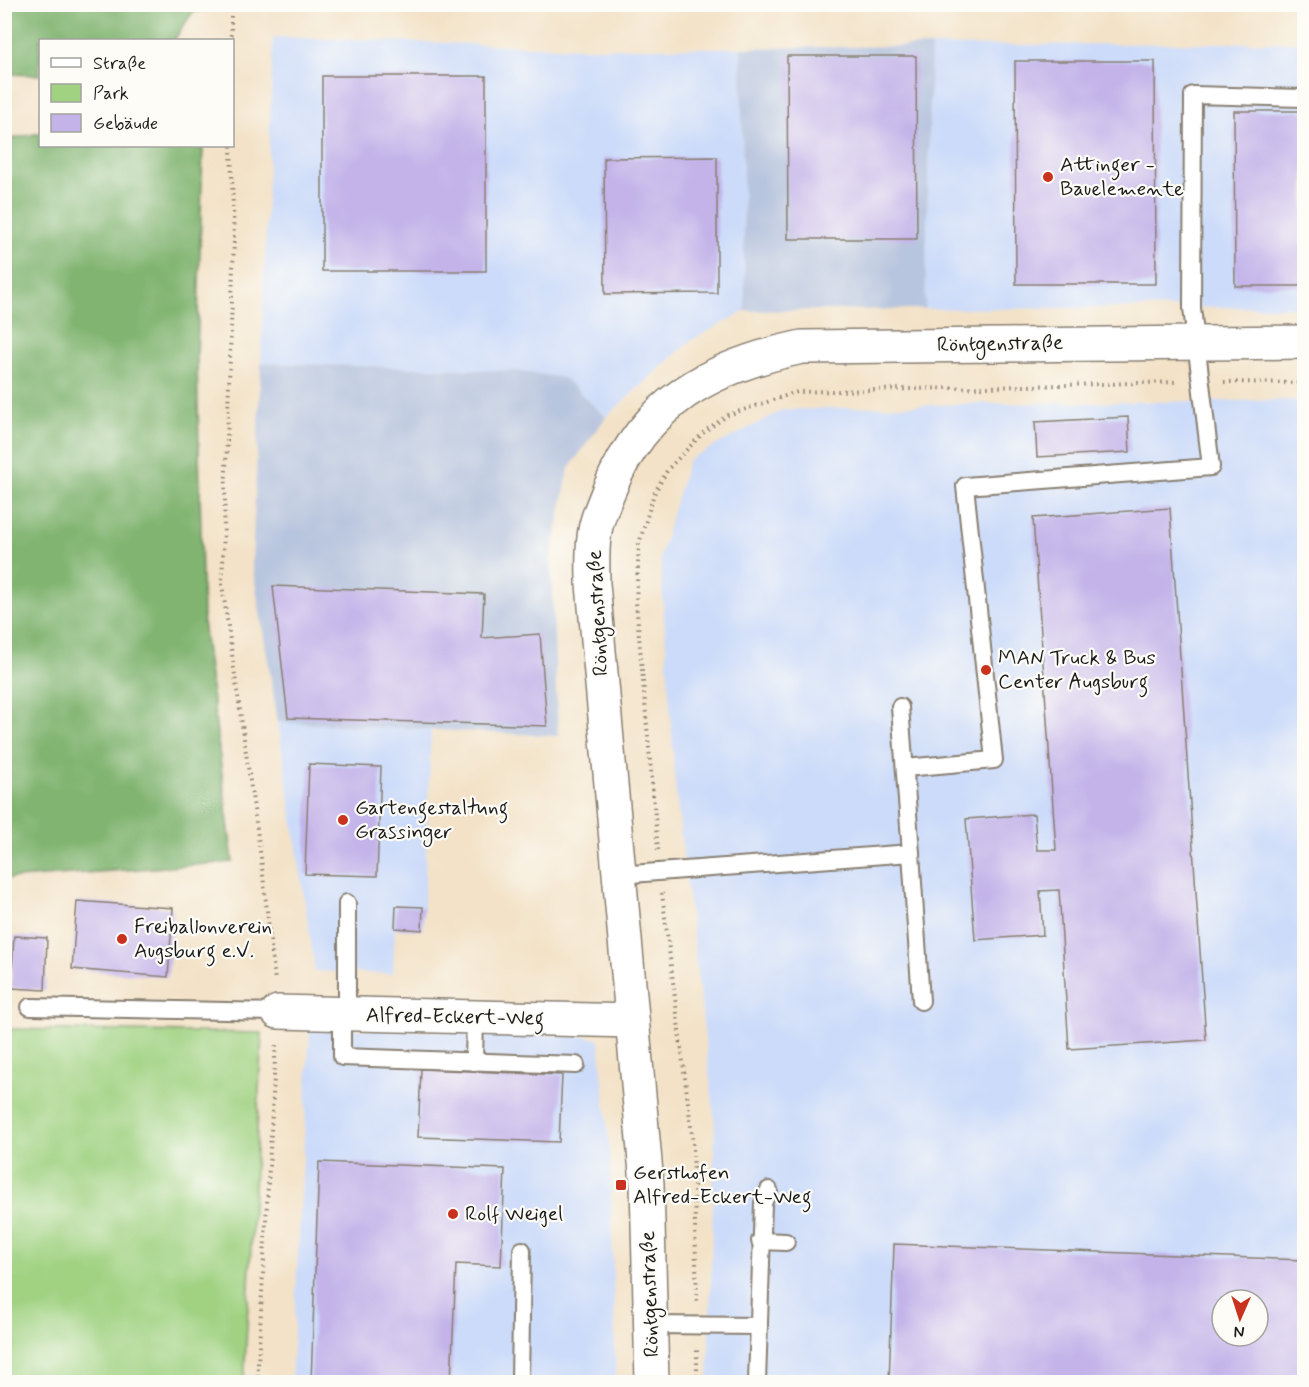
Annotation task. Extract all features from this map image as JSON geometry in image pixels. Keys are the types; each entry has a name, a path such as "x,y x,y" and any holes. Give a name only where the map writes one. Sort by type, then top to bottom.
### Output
{"street":[{"name":"Röntgenstraße","path":"652,1383 647,1184 593,584 594,536 602,507 627,453 646,429 679,395 730,367 759,356 802,347 1197,341 1305,342"},
{"name":"Alfred-Eckert-Weg","path":"278,1012 632,1021"}],"lane":[{"path":"905,768 994,760 964,486 1211,467 1192,308 1193,95 1305,98"},
{"path":"900,707 921,1000"},
{"path":"618,875 911,854"},
{"path":"347,903 342,1057 576,1065"},
{"path":"30,1007 278,1012"},
{"path":"474,1062 475,1017"},
{"path":"757,1383 760,1241 763,1203 769,1190"},
{"path":"760,1241 786,1242"},
{"path":"520,1383 522,1250"},
{"path":"652,1325 759,1326"}],"path":[{"path":"231,4 231,39"},
{"path":"231,147 234,240 222,584 261,858 278,1012 257,1383"},
{"path":"697,1383 693,1143 660,872 636,602 639,544 654,494 668,469 691,443 728,415 797,392 1202,381 1305,383"}],"shaded area":[{"path":"273,37 584,48 741,48 745,311 690,341 606,417 564,378 518,371 261,363"},
{"name":"Attinger - Bauelemente","path":"1304,42 1304,307 925,309 931,46"},
{"path":"931,46 925,309 745,311 741,48"},
{"path":"261,363 518,371 564,378 606,417 569,468 551,560 558,736 278,722 252,564"},
{"name":"MAN Truck & Bus Center Augsburg","path":"1304,400 1304,1382 708,1382 715,1123 675,785 660,556 688,460 783,410 959,404"},
{"path":"278,722 431,730 423,930 395,929 393,974 315,971"},
{"path":"310,1028 582,1036 599,1039 610,1154 616,1382 291,1382"}],"green space":[{"path":"12,4 212,5 192,13 175,39 39,39 39,75 5,74 5,25"},
{"path":"39,133 39,147 203,147 197,359 203,621 233,862 5,879 4,140"},
{"path":"5,1029 262,1033 244,1382 5,1381"}],"building":[{"path":"787,56 916,56 917,239 788,239"},
{"path":"1015,61 1155,61 1156,284 1016,284"},
{"path":"322,76 486,76 486,271 322,271"},
{"path":"1234,111 1304,111 1304,286 1235,286"},
{"path":"717,157 717,293 605,294 604,158"},
{"path":"1128,417 1130,452 1037,457 1035,422"},
{"path":"1170,508 1206,1040 1069,1049 1059,890 1040,891 1043,935 975,940 966,819 1034,814 1037,850 1056,850 1033,518"},
{"path":"273,586 484,594 482,638 540,634 547,726 288,718"},
{"name":"Gartengestaltung Grassinger","path":"309,764 381,767 377,876 305,874"},
{"name":"Freiballonverein Augsburg e.V.","path":"77,901 173,908 168,977 72,969"},
{"path":"396,906 423,907 422,930 395,928"},
{"path":"14,936 47,938 45,990 11,988"},
{"path":"421,1069 562,1075 559,1142 418,1137"},
{"path":"319,1162 505,1169 501,1266 456,1264 451,1382 311,1382"},
{"path":"894,1244 1304,1260 1304,1382 889,1382"}],"place":[{"name":"Attinger - Bauelemente","path":"1048,177"},
{"name":"MAN Truck & Bus Center Augsburg","path":"986,670"},
{"name":"Gartengestaltung Grassinger","path":"343,820"},
{"name":"Freiballonverein Augsburg e.V.","path":"122,939"},
{"name":"Gersthofen Alfred-Eckert-Weg","path":"621,1185"},
{"name":"Rolf Weigel","path":"453,1214"}]}
